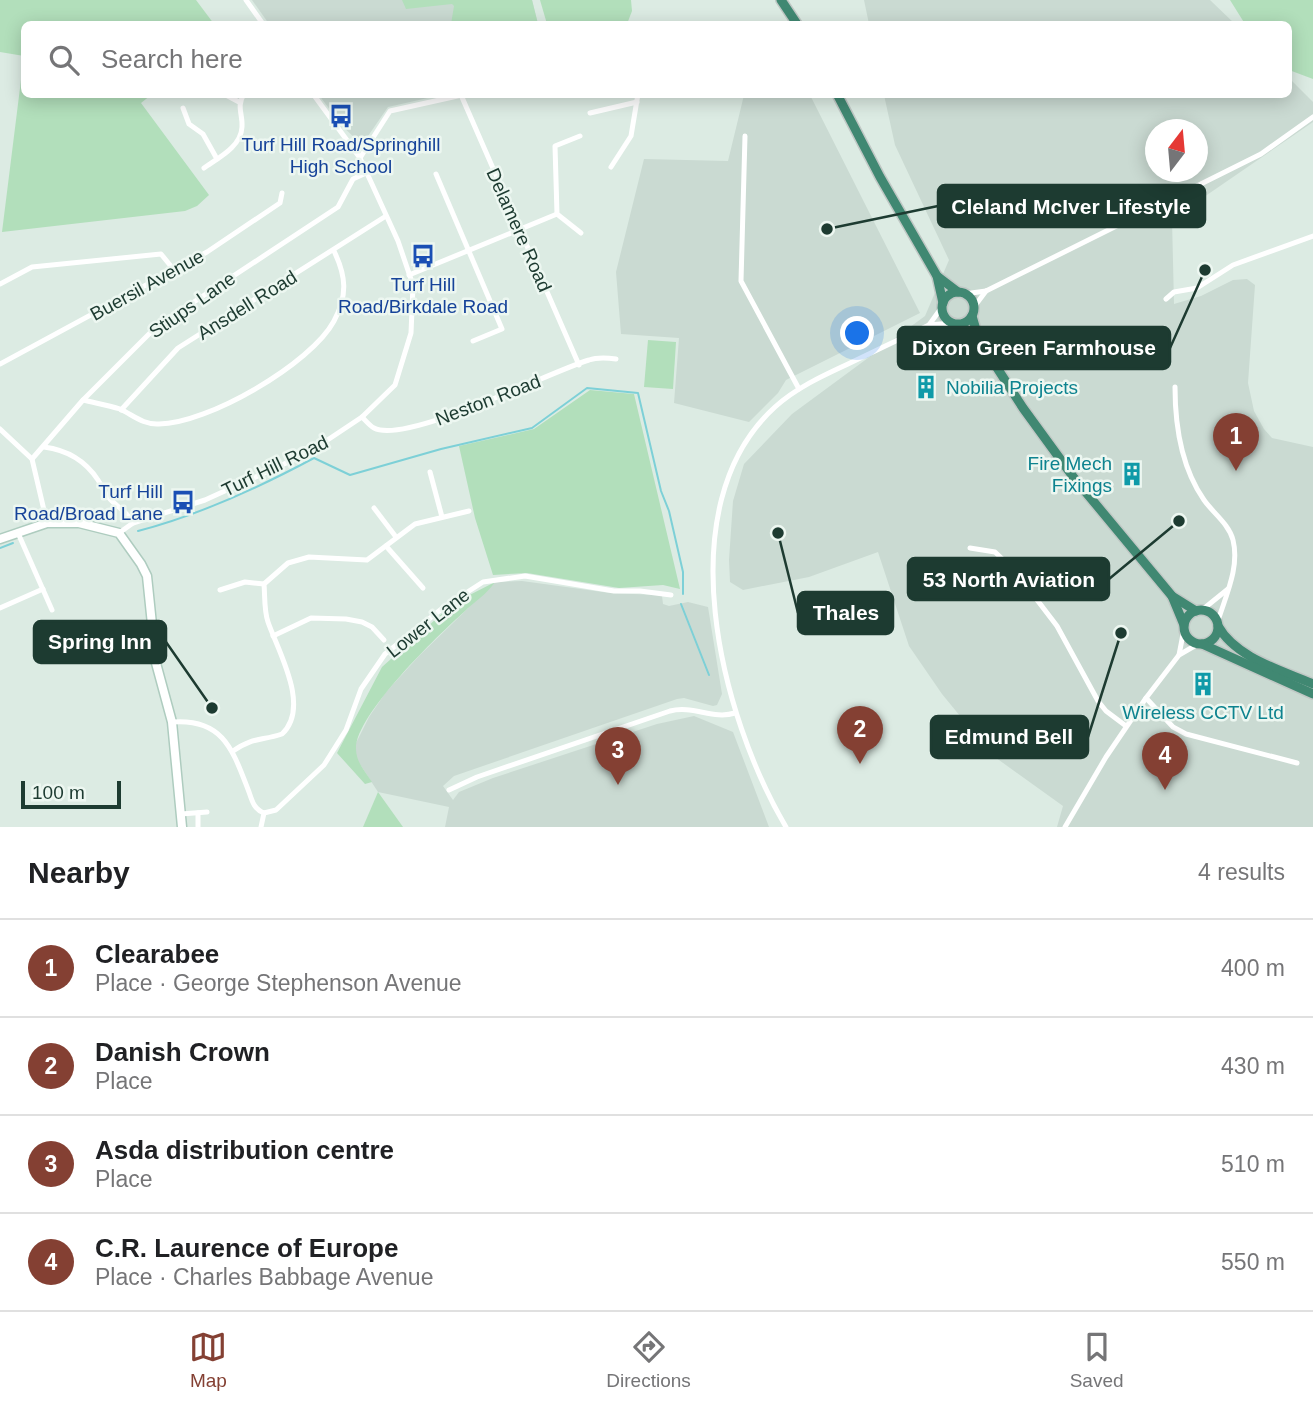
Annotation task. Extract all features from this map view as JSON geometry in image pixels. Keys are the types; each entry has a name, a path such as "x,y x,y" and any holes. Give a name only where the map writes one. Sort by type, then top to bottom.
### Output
{"highway":[{"path":"781,0 795,21"},
{"path":"839,98 880,177 937,276 944,316 979,340"},
{"path":"937,276 971,299 979,340 1023,408 1074,478 1172,596 1189,639 1219,650 1276,679 1313,694"},
{"path":"943,305 949,295 961,293"},
{"path":"955,323 964,323 973,311"},
{"path":"1172,596 1212,615 1226,639 1242,651 1313,684"},
{"path":"1184,627 1188,616 1199,611"},
{"path":"1200,644 1213,638 1217,625"}],"main road":[{"path":"0,540 47,523 79,523 119,533 141,564 147,576 156,663 173,722 182,827"}],"street":[{"path":"246,0 261,21"},
{"path":"232,98 239,102"},
{"path":"204,169 236,144 242,128 239,102 242,98"},
{"name":"Turf Hill Road","path":"119,533 133,523 205,500 308,453 362,417 395,385 411,333 413,285 398,241 360,158 316,98"},
{"path":"360,158 390,111 448,98"},
{"name":"Delamere Road","path":"463,98 518,230 579,365"},
{"path":"611,167 631,136 638,98"},
{"path":"590,113 638,102"},
{"path":"183,108 189,124 203,134 217,159"},
{"path":"961,293 985,291 1261,155 1313,117"},
{"path":"580,136 555,146 557,214 580,233"},
{"path":"745,136 741,281 799,389"},
{"name":"Stiups Lane","path":"32,459 83,400 156,327 338,207 353,179 366,173"},
{"path":"436,174 502,329 473,341"},
{"name":"Buersil Avenue","path":"0,364 207,252 280,203 282,193"},
{"path":"409,275 557,214"},
{"name":"Ansdell Road","path":"121,410 178,348 386,216"},
{"path":"1166,299 1174,292 1198,288 1233,265 1313,236"},
{"path":"83,400 121,410 136,419 155,425 180,423 215,411 266,381 315,346 334,321 344,295 344,272 334,251"},
{"path":"0,284 32,267 161,254 174,270"},
{"path":"973,311 985,291"},
{"path":"929,325 943,305"},
{"path":"786,827 762,782 735,713 722,653 716,605 715,546 719,504 728,475 746,440 765,417 799,389 929,325 955,323"},
{"name":"Neston Road","path":"362,417 375,429 386,431 426,424 589,359 616,359"},
{"path":"1175,387 1177,434 1192,480 1233,538 1231,579 1217,625"},
{"path":"0,429 32,459 47,523"},
{"path":"43,447 57,448 79,458 96,477 110,499 128,513 133,523"},
{"path":"430,471 442,517"},
{"path":"374,508 396,537"},
{"path":"220,590 245,582 264,584 288,562 309,557 367,560 415,524 469,511"},
{"path":"18,533 52,610"},
{"path":"386,545 424,588"},
{"path":"970,548 990,550 1009,565 1057,626 1098,701 1106,711 1126,726"},
{"name":"Lower Lane","path":"264,813 276,810 324,765 346,730 361,689 384,654 443,607 483,582 526,576 668,597"},
{"path":"233,751 257,738 282,734 290,723 291,676 266,619 264,584"},
{"path":"0,608 43,589"},
{"path":"1199,611 1228,589"},
{"path":"273,636 312,618 346,619 372,627 384,640"},
{"path":"1179,655 1184,627"},
{"path":"1065,827 1146,698 1179,655 1200,644"},
{"path":"1146,698 1173,727 1186,734 1297,763"},
{"path":"449,790 477,777 670,710 692,709 720,716 735,713"},
{"path":"173,722 190,721 209,726 233,751 253,802 258,810 264,813 261,827"},
{"path":"181,814 207,812"},
{"path":"198,813 198,827"}],"shaded area":[{"path":"252,0 532,0 537,21 267,21"},
{"path":"864,0 1210,0 1232,21 868,21"},
{"path":"1292,81 1313,102 1313,122 1172,219 1174,304 1201,296 1233,280 1247,279 1255,285 1248,383 1254,411 1272,438 1313,447 1313,827 1057,827 1063,806 992,755 942,694 909,646 878,552 809,577 743,590 730,582 733,501 744,464 792,414 925,316 949,260 895,145 885,98 1292,98"},
{"path":"321,98 428,98 388,107 368,136 362,139 355,138 342,126"},
{"path":"743,98 812,98 920,313 786,380 778,393 749,422 674,403 679,338 621,334 616,272 644,159 728,161"},
{"path":"522,581 610,593 658,595 662,596 663,604 669,606 688,602 708,607 722,694 717,705 677,699 454,776 443,786 453,800 459,792 493,778 657,724 694,716 733,732 769,827 445,827 449,807 378,792 356,758 355,745 386,692 495,582"}],"green space":[{"path":"0,0 196,0 212,21 21,21 21,56 0,52"},
{"path":"402,0 532,0 537,21 452,21 452,4 406,9"},
{"path":"540,0 631,0 632,11 628,21 546,21"},
{"path":"1230,0 1313,0 1313,79 1292,71 1292,21 1243,21"},
{"path":"21,80 21,98 147,98 141,103 209,195 197,206 185,211 2,232"},
{"path":"648,340 676,342 673,389 644,387"},
{"path":"590,390 634,394 680,589 663,585 619,588 527,573 493,575 475,518 459,446 534,429"},
{"path":"495,582 418,656 369,716 359,734 356,749 359,762 372,782 365,784 337,753 382,667 454,603"},
{"path":"378,792 403,827 363,827"}],"waterway":[{"path":"138,531 228,500 314,458 350,475 441,449 532,428 587,388 638,393 683,572 683,594"},
{"path":"0,548 13,543"},
{"path":"681,604 709,675"}],"place":[{"name":"Turf Hill Road/Springhill High School","path":"341,116"},
{"name":"Cleland McIver Lifestyle","path":"827,229"},
{"name":"Turf Hill Road/Birkdale Road","path":"423,256"},
{"name":"Dixon Green Farmhouse","path":"1205,270"},
{"name":"Nobilia Projects","path":"926,387"},
{"name":"Clearabee","path":"1236,471"},
{"name":"Fire Mech Fixings","path":"1132,474"},
{"name":"Turf Hill Road/Broad Lane","path":"183,502"},
{"name":"53 North Aviation","path":"1179,521"},
{"name":"Thales","path":"778,533"},
{"name":"Edmund Bell","path":"1121,633"},
{"name":"Wireless CCTV Ltd","path":"1203,684"},
{"name":"Spring Inn","path":"212,708"},
{"name":"Danish Crown","path":"860,764"},
{"name":"Asda distribution centre","path":"618,785"},
{"name":"C.R. Laurence of Europe","path":"1165,790"}]}
